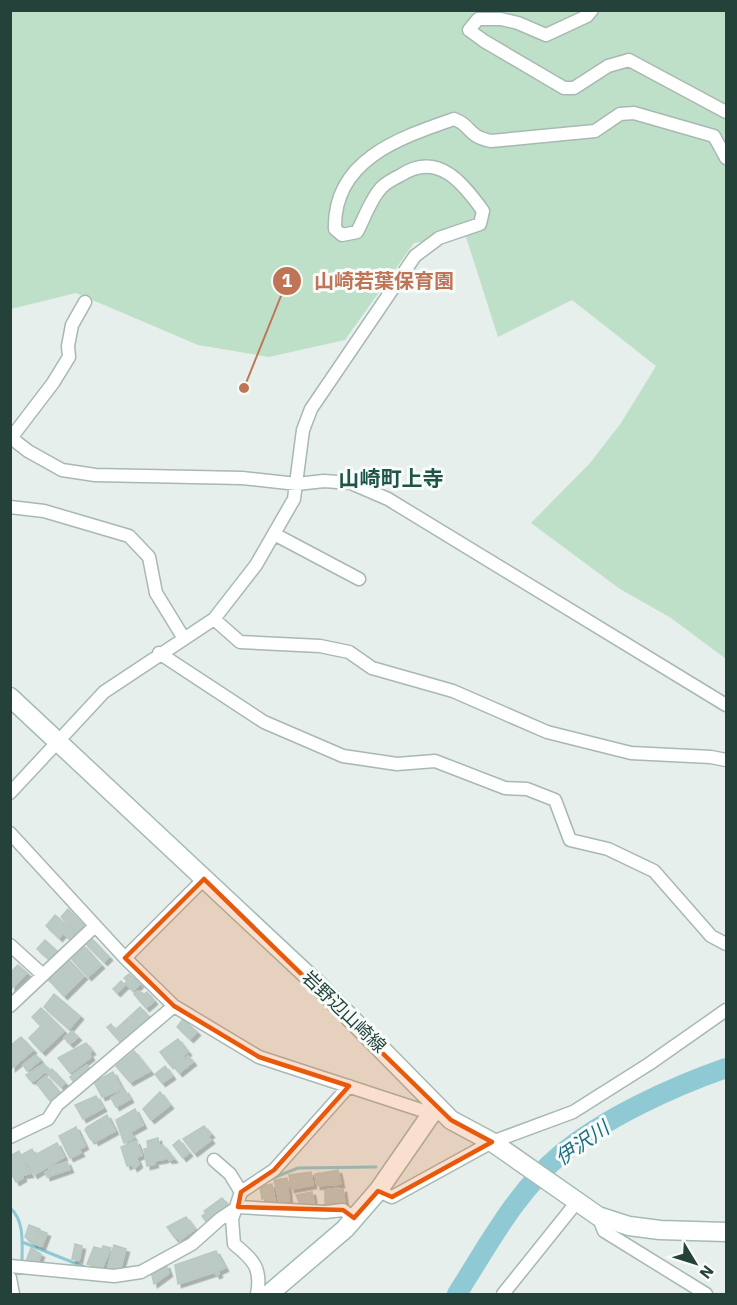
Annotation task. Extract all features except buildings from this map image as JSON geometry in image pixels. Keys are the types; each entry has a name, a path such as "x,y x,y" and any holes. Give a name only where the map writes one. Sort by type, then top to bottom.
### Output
{"main road":[{"name":"岩野辺山崎線","path":"10,697 319,986 451,1120 492,1142 574,1202 598,1216 629,1226 660,1230 726,1232"},
{"path":"269,1294 319,1253 354,1218 378,1191 432,1113"}],"street":[{"path":"592,10 587,15 546,35 518,22 501,19 478,19 469,30 564,88 574,88 608,66 629,60 726,112"},
{"path":"10,793 104,692 183,637 214,619 276,535 294,499 303,430 311,409 415,256 439,238 480,225 483,211 467,189 446,170 425,165 407,171 382,187 357,232 342,235 335,229 335,209 340,191 358,166 400,138 454,119 462,122 475,137 491,141 595,131 620,114 634,113 714,136 726,158"},
{"path":"85,302 72,325 68,346 69,357 53,383 11,437 28,451 62,470 95,475 242,478 297,484 324,481 351,483 388,499 726,705"},
{"path":"10,507 44,511 129,536 149,556 156,593 183,637"},
{"path":"276,535 359,579"},
{"path":"214,619 240,642 320,646 349,652 372,668 453,691 548,732 631,753 711,757 726,760"},
{"path":"159,653 264,722 343,756 397,764 435,761 505,788 527,789 555,800 570,840 608,849 654,871 711,936 726,944"},
{"path":"10,833 125,958 174,1006 259,1057 451,1120"},
{"path":"125,958 204,879"},
{"path":"10,1006 95,926"},
{"path":"10,945 43,975"},
{"path":"10,1137 48,1119 57,1105 174,1006"},
{"path":"378,1191 392,1197 492,1142 573,1112 649,1064 726,1010"},
{"path":"241,1192 274,1170 349,1086"},
{"path":"214,1160 230,1174 241,1192 238,1207 232,1219 234,1244 249,1256 260,1275 257,1294"},
{"path":"502,1294 574,1202"},
{"path":"10,1266 114,1276 141,1272 192,1244 220,1219 238,1207 325,1212 344,1210 354,1218"},
{"path":"598,1216 604,1230 706,1294"},
{"path":"10,1278 13,1294"}],"highlighted area":[{"path":"204,879 451,1120 492,1142 392,1197 378,1191 354,1218 343,1210 238,1207 241,1192 274,1170 349,1086 259,1057 174,1006 125,958"}],"green space":[{"path":"10,11 726,11 726,659 671,618 620,589 531,523 590,463 621,423 656,366 572,300 498,337 466,237 414,243 345,340 269,357 198,345 76,293 11,309"}],"waterway":[{"name":"伊沢川","path":"457,1294 516,1203 560,1155 618,1116 683,1084 726,1068"},
{"path":"273,1178 298,1168 376,1167"},
{"path":"10,1208 15,1213 20,1226 22,1262"},
{"path":"22,1242 87,1268"}],"place":[{"name":"山崎若葉保育園","path":"244,388"}],"district":[{"name":"山崎町上寺","path":"391,479"}]}
